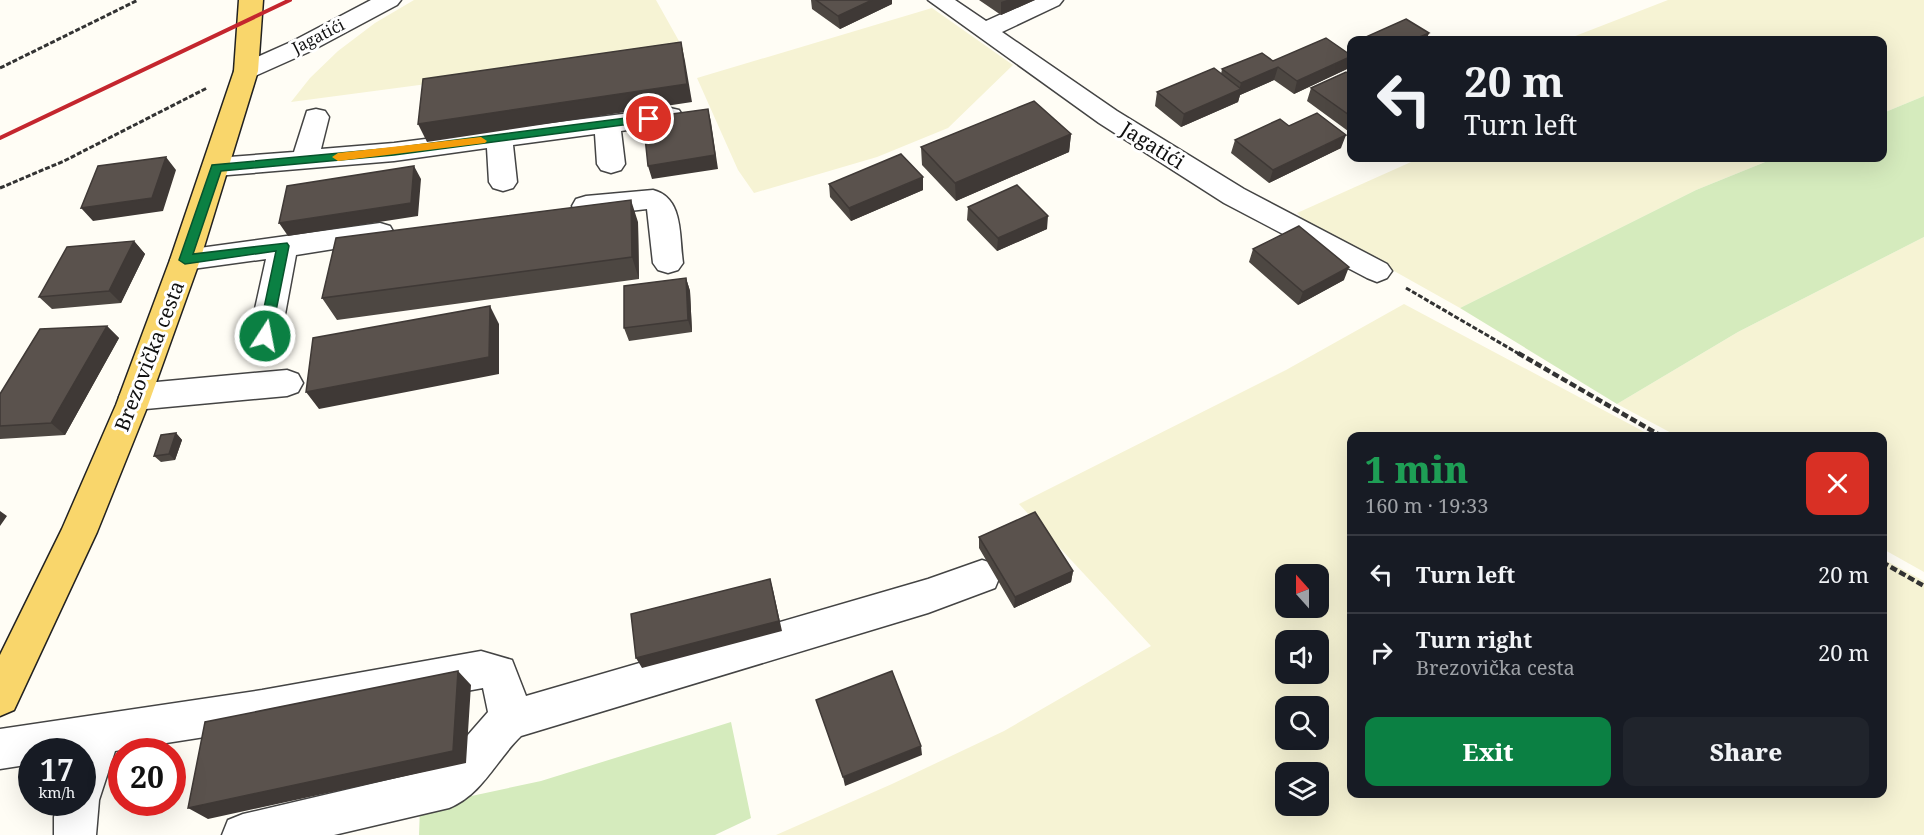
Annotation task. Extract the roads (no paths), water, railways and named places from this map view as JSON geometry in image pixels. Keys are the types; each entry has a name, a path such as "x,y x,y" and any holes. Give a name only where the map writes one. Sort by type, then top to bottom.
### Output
{"main road":[{"name":"Brezovička cesta","path":"0,697 79,532 135,397 185,260 246,71 251,0"}],"street":[{"name":"Jagatići","path":"246,71 302,46 389,0"},
{"name":"Jagatići","path":"940,0 1108,117 1234,196 1377,271"},
{"path":"985,31 1051,0"},
{"path":"216,167 305,160 670,116"},
{"path":"305,160 316,117"},
{"path":"608,124 611,164"},
{"path":"499,138 503,182"},
{"path":"555,210 653,200 662,207 668,263"},
{"path":"185,260 401,230"},
{"path":"265,336 283,246"},
{"path":"135,397 287,383"},
{"path":"243,835 449,787 473,766 496,732 509,720 928,596 982,576"},
{"path":"0,749 101,732 262,710 481,669 498,673 507,699 509,720"},
{"path":"96,748 101,732"},
{"path":"75,816 75,835"}],"railway":[{"path":"0,138 290,0"}]}
